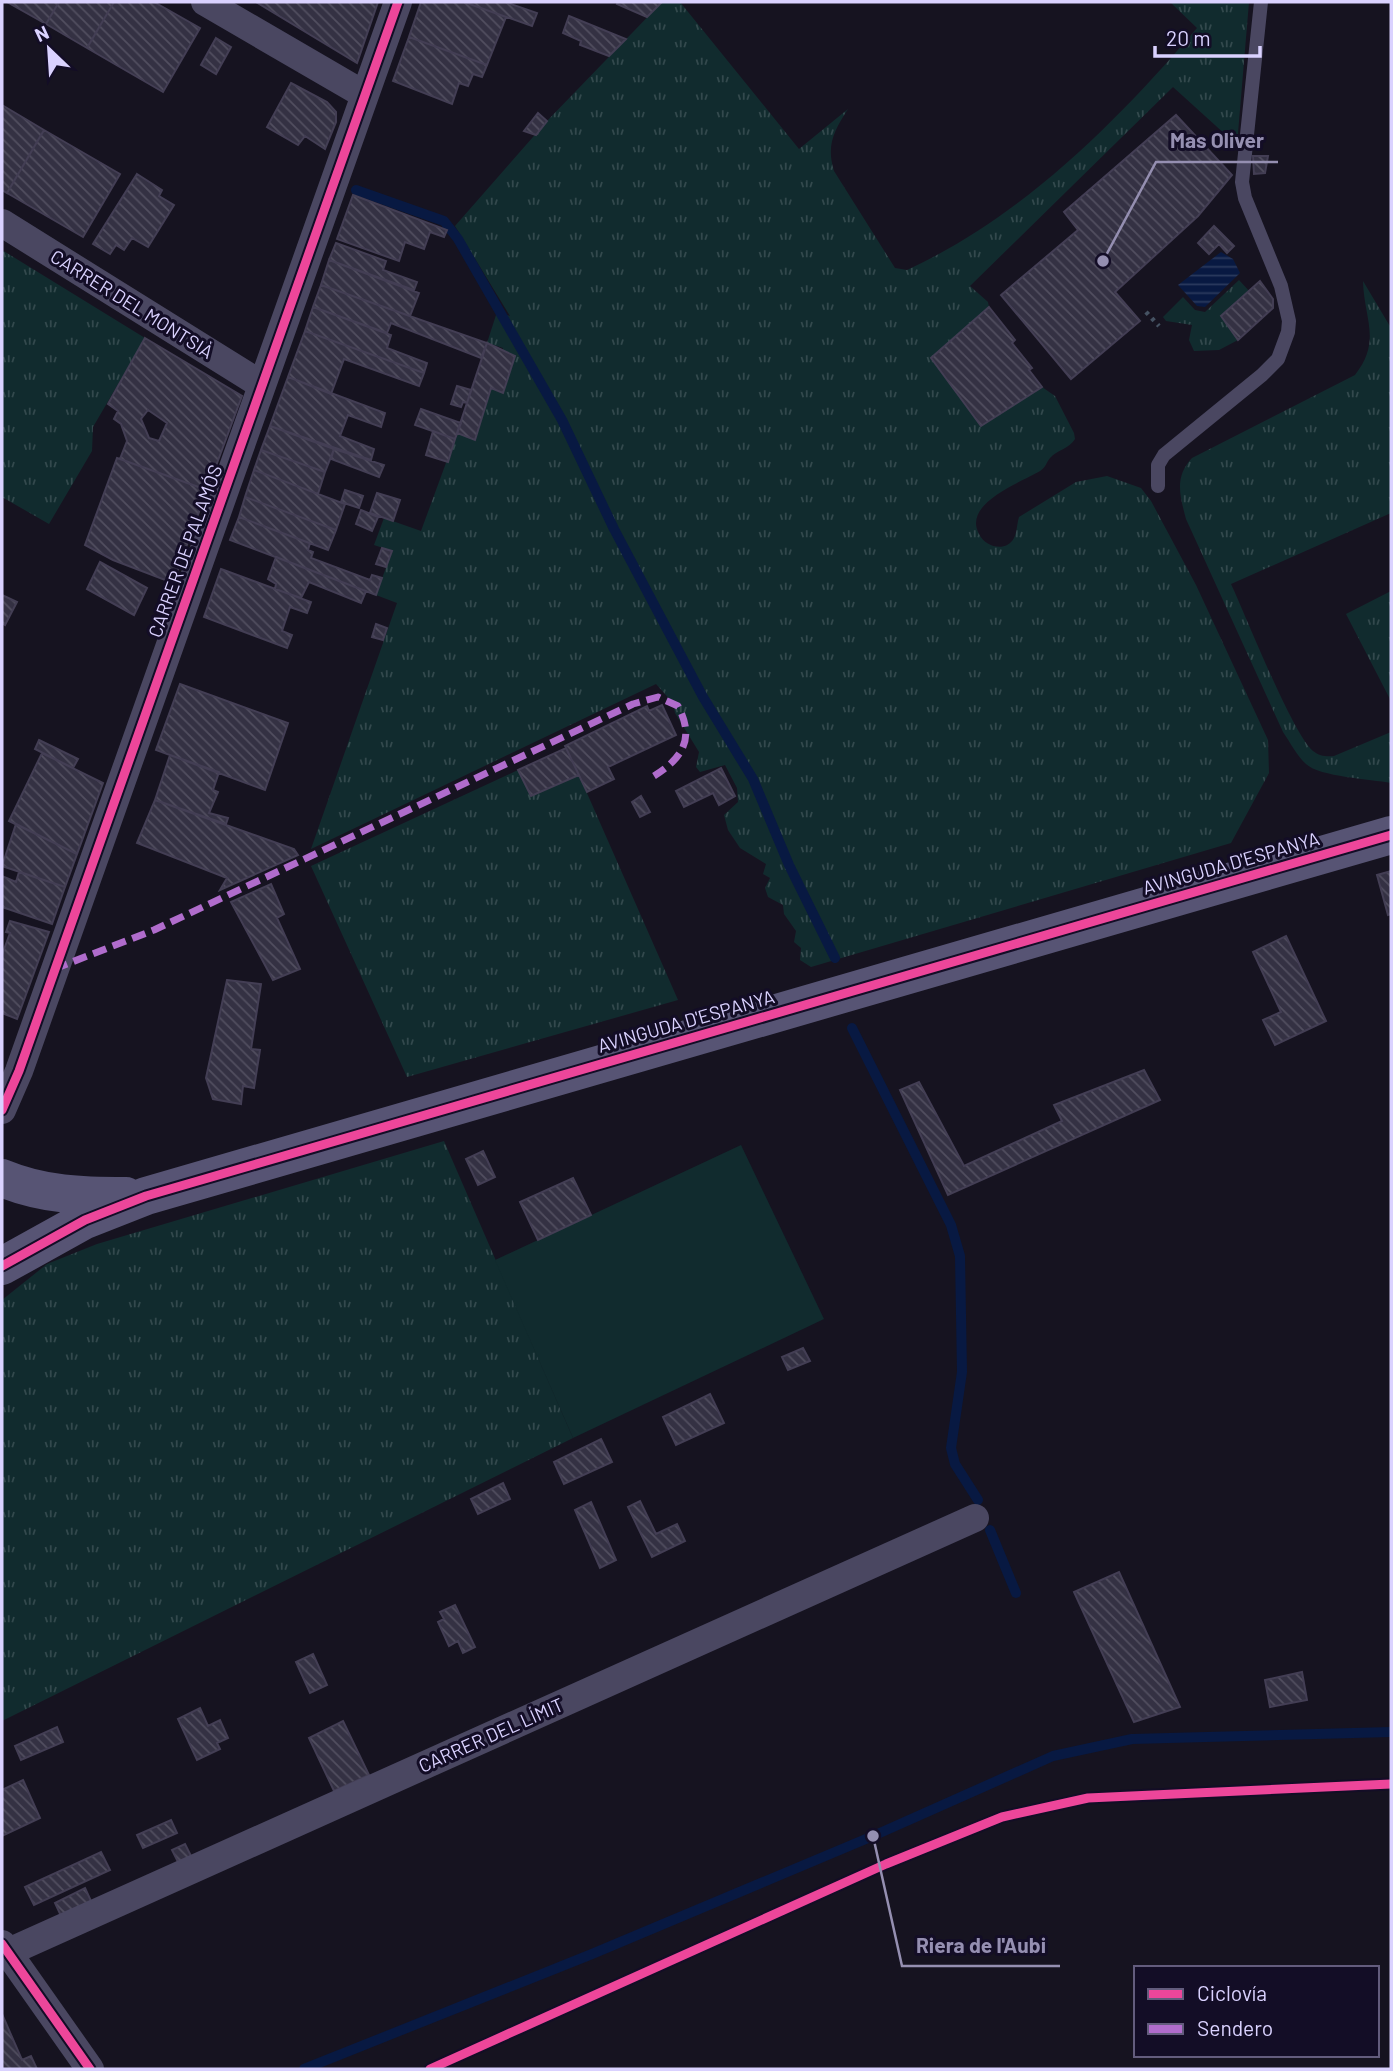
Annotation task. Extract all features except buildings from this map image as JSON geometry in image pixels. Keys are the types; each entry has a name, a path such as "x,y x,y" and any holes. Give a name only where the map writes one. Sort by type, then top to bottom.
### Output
{"main road":[{"name":"AVINGUDA D'ESPANYA","path":"2,1266 85,1220 146,1196 1391,835"},
{"name":"AVINGUDA D'ESPANYA","path":"2,1178 25,1188 70,1196 146,1196"}],"street":[{"path":"205,2 365,95"},
{"name":"CARRER DE PALAMÓS","path":"2,1110 19,1071 398,2"},
{"name":"CARRER DEL MONTSIÀ","path":"2,223 262,385"},
{"name":"CARRER DEL LÍMIT","path":"4,1950 975,1518"},
{"path":"4,1950 90,2069"}],"lane":[{"path":"1158,486 1158,465 1164,455 1262,375 1278,359 1288,332 1289,321 1281,286 1241,182 1261,2"}],"path":[{"path":"1146,312 1159,326"}],"green space":[{"path":"662,2 680,2 799,149 848,109 831,146 834,171 895,268 907,270 949,248 1028,195 1065,165 1134,98 1197,28 1170,2 1249,2 1237,145 1173,87 970,286 988,302 989,307 931,358 981,426 1042,387 1055,396 1074,433 1075,439 1053,455 1042,469 986,503 976,523 979,534 986,542 996,547 1006,546 1015,536 1019,517 1076,482 1107,476 1141,488 1151,501 1196,585 1268,740 1269,773 1231,843 811,967 800,960 801,948 794,942 796,931 784,914 783,905 768,897 765,888 770,878 763,874 766,864 740,848 728,830 724,815 738,802 737,788 725,765 700,772 696,767 699,752 675,713 673,703 656,684 311,849 397,603 376,595 392,551 374,545 384,518 421,531 457,433 475,439 503,348 487,343 497,312 510,316 455,226 547,121"},
{"path":"2,250 145,338 93,427 92,451 49,524 2,497"},
{"path":"1239,280 1250,292 1222,316 1238,340 1219,350 1194,351 1189,340 1192,325 1166,321 1163,317 1183,297 1195,310 1205,312"},
{"path":"1363,281 1391,328 1391,513 1231,584 1282,699 1304,740 1315,753 1334,756 1391,732 1391,783 1322,772 1306,764 1297,753 1283,732 1186,519 1180,487 1183,472 1192,458 1355,375 1363,363 1370,340"},
{"path":"1391,591 1391,701 1346,614"},
{"path":"518,770 531,796 579,775 678,1000 407,1077 311,866"},
{"path":"444,1141 573,1438 2,1721 2,1300 47,1264 97,1244"},
{"path":"741,1145 824,1319 573,1438 495,1260"}],"water":[{"path":"1221,252 1233,259 1240,273 1205,307 1197,306 1178,285"}],"waterway":[{"path":"356,190 444,221 458,239 562,420 614,529 703,697 753,779 789,865 835,958"},
{"path":"852,1028 951,1225 960,1256 962,1372 951,1448 955,1464 978,1500"},
{"path":"990,1530 1016,1593"},
{"path":"304,2069 592,1954 873,1836 1053,1756 1132,1739 1391,1732"}],"marked path":[{"path":"54,969 154,930 633,704 658,697 678,706 686,728 686,737 679,754 654,776"}],"cycle path":[{"path":"2,1110 19,1071 398,2"},
{"path":"2,1266 85,1220 146,1196 1391,835"},
{"path":"430,2069 886,1864 1002,1817 1088,1798 1391,1784"},
{"path":"2,1944 90,2069"}],"place":[{"name":"Mas Oliver","path":"1103,261"},
{"name":"Riera de l'Aubi","path":"873,1836"}]}
